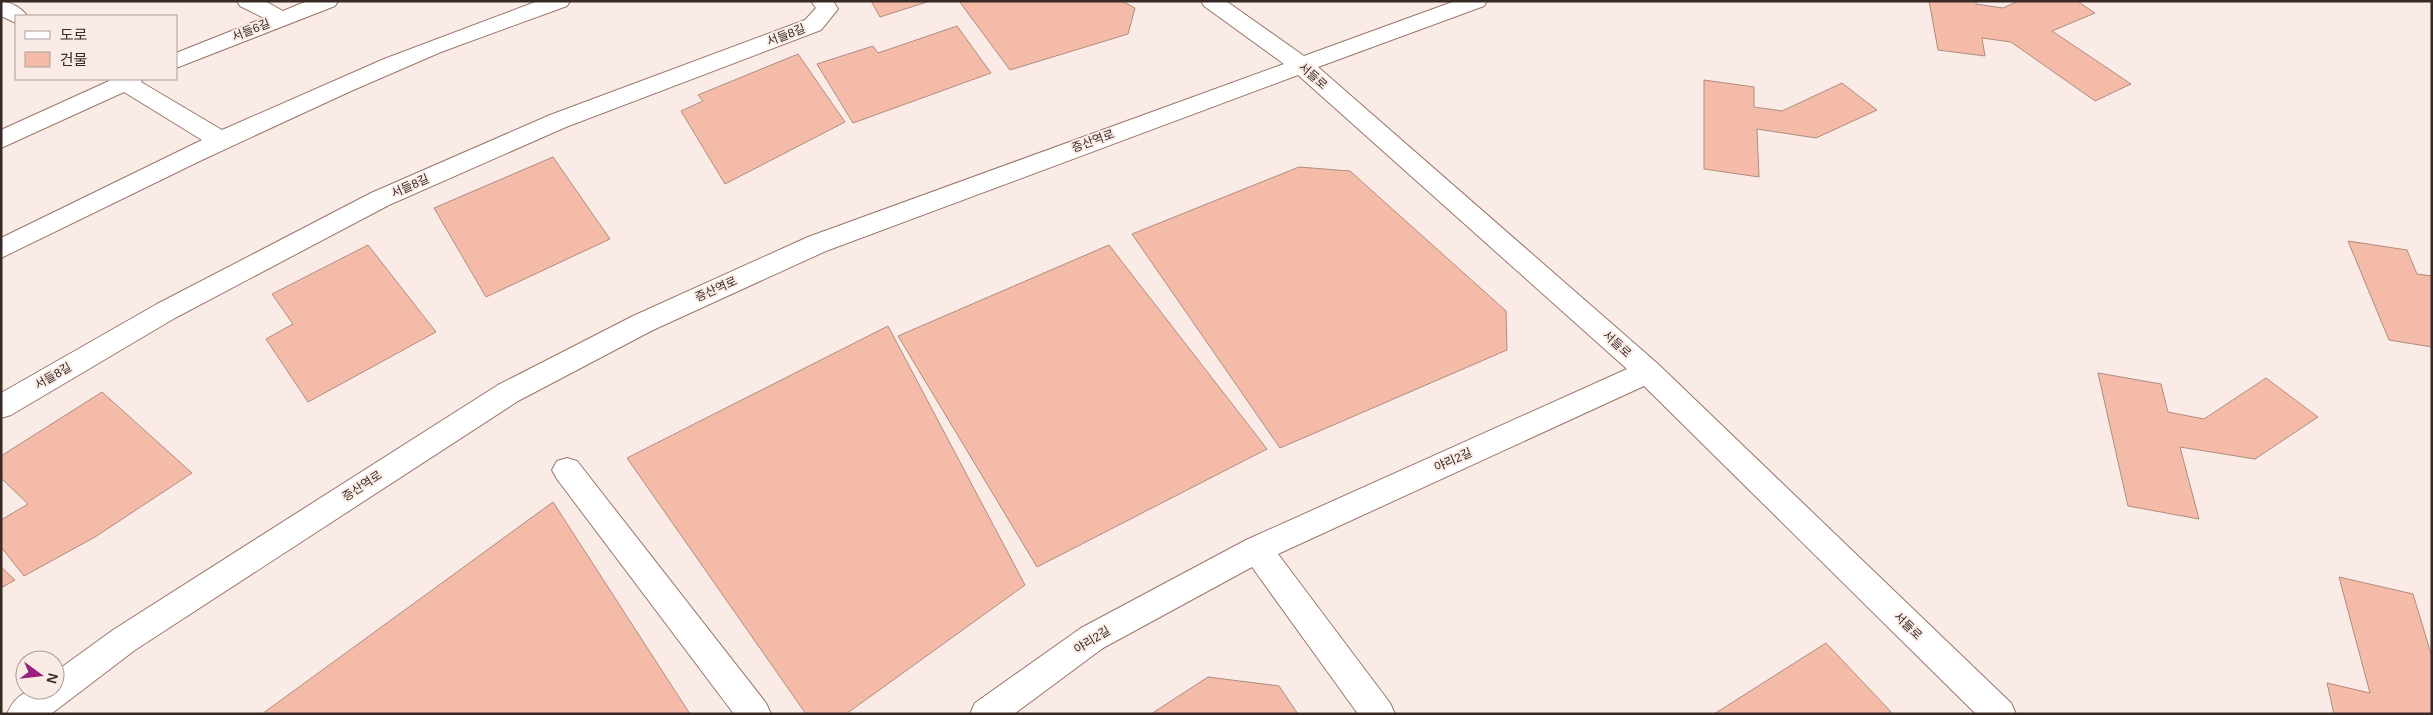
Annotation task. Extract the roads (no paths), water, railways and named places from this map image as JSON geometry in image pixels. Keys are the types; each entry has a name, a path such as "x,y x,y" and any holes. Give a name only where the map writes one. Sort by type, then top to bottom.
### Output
{"street":[{"path":"248,1 281,18"},
{"name":"서들6길","path":"178,60 327,1"},
{"path":"1,250 82,207 393,64 559,1"},
{"name":"서들8길","path":"1,407 166,311 380,199 558,121 813,25 827,9 822,1"},
{"name":"서들로","path":"1212,1 1302,66 1648,372 1998,714"},
{"name":"증산역로","path":"24,714 124,640 508,393 643,322 817,244 1476,1"},
{"path":"1,7 15,15"},
{"path":"1,140 125,80 222,141"},
{"name":"야리2길","path":"987,714 1092,638 1258,549 1648,372"},
{"path":"567,470 754,714"},
{"path":"1258,549 1378,714"}]}
